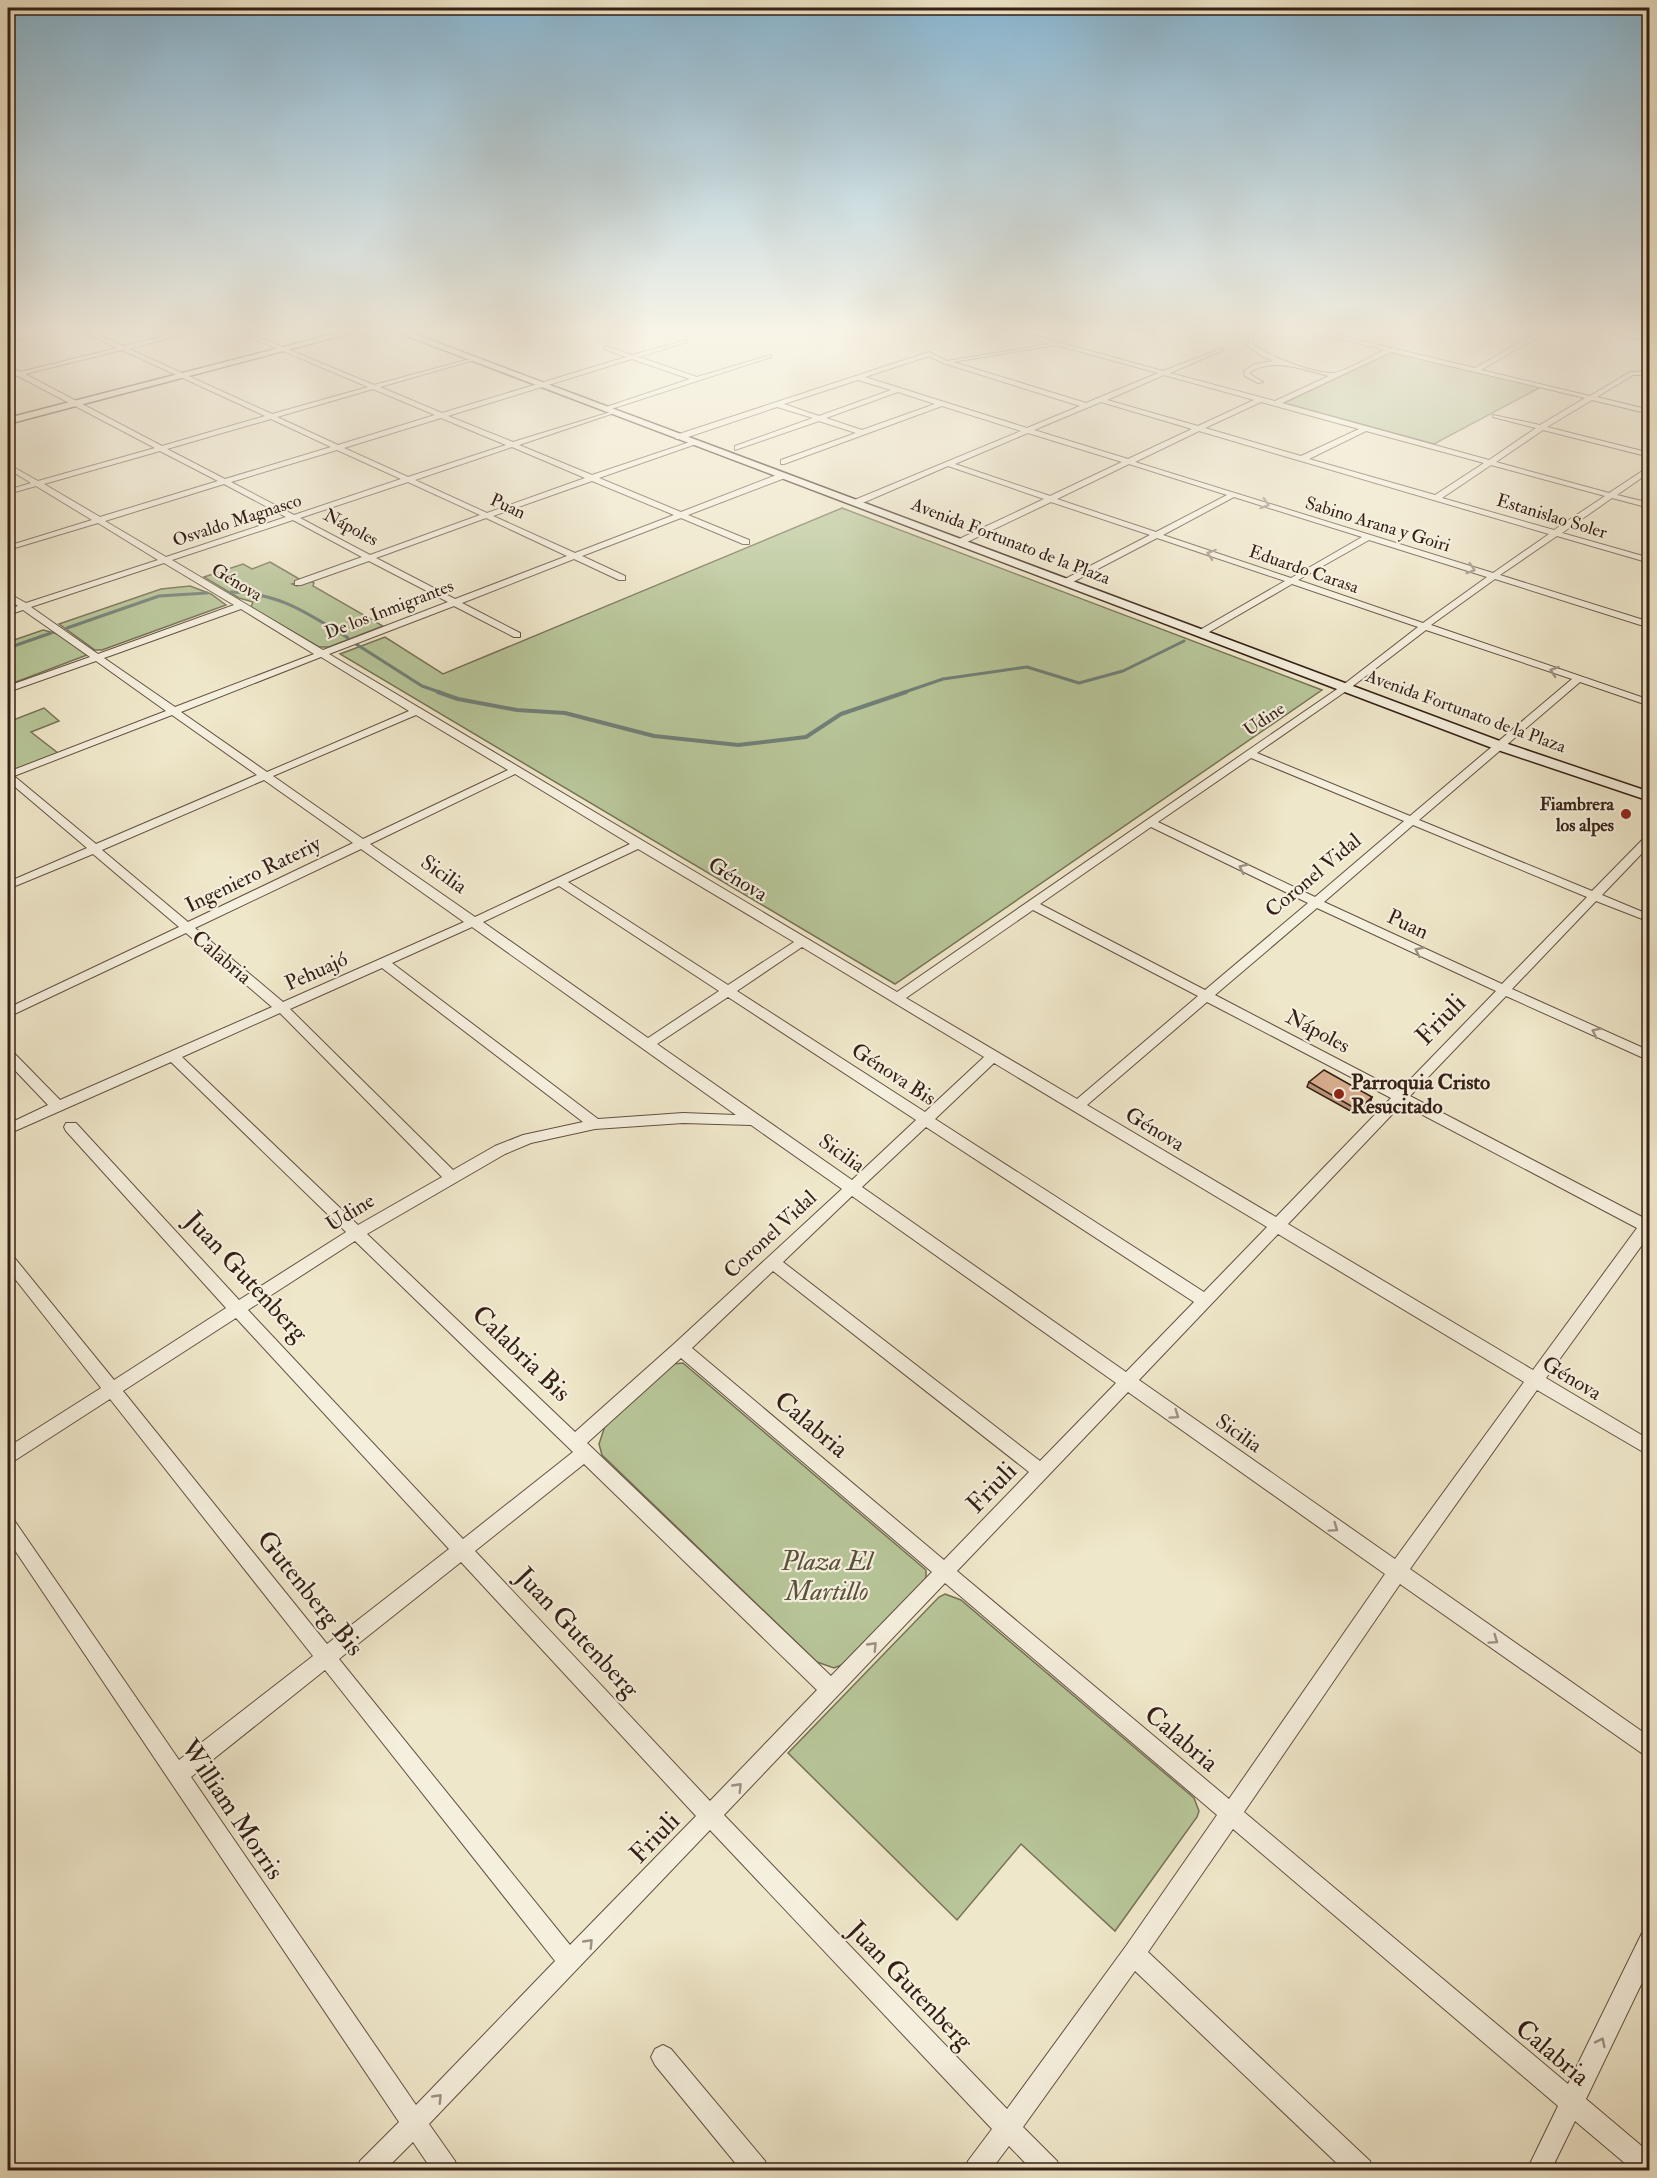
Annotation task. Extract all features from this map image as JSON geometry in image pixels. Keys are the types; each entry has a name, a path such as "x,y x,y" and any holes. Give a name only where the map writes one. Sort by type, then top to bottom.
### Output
{"main road":[{"name":"Avenida Fortunato de la Plaza","path":"668,433 1650,802"},
{"name":"Avenida Fortunato de la Plaza","path":"1611,786 1650,797"}],"street":[{"name":"Nápoles","path":"130,433 518,635"},
{"path":"8,492 215,433"},
{"name":"Puan","path":"305,433 622,578"},
{"path":"8,548 384,433"},
{"path":"483,433 746,542"},
{"name":"Osvaldo Magnasco","path":"8,612 547,433"},
{"path":"679,437 692,433"},
{"path":"738,447 778,433"},
{"path":"784,462 863,433"},
{"path":"855,503 1021,433"},
{"name":"Sabino Arana y Goiri","path":"1040,433 1496,577 1647,622"},
{"path":"960,542 1192,433"},
{"name":"Estanislao Soler","path":"1207,433 1650,561"},
{"path":"1302,459 1356,433"},
{"path":"1383,433 1650,506"},
{"path":"1436,498 1534,433"},
{"path":"1560,433 1650,455"},
{"path":"298,583 693,442"},
{"name":"Eduardo Carasa","path":"948,464 1650,703"},
{"name":"Génova","path":"8,466 1650,1449"},
{"name":"Udine","path":"897,998 1346,687 1452,605 1496,577 1650,468"},
{"name":"De los Inmigrantes","path":"8,775 572,555 782,476"},
{"path":"1066,582 1236,494"},
{"path":"1201,633 1368,537"},
{"name":"Sicilia","path":"8,595 1650,1749"},
{"path":"8,689 241,606"},
{"name":"Coronel Vidal","path":"1077,1106 1578,679"},
{"path":"8,886 417,711"},
{"path":"1248,753 1650,919"},
{"name":"Ingeniero Rateriy","path":"8,1013 516,770"},
{"name":"Calabria","path":"8,775 282,1008 450,1176"},
{"name":"Puan","path":"1152,823 1315,903 1650,1057"},
{"name":"Friuli","path":"369,2170 1650,838"},
{"name":"Pehuajó","path":"8,1129 474,922 639,844"},
{"name":"Génova Bis","path":"560,882 1205,1301"},
{"name":"Nápoles","path":"1031,904 1648,1225"},
{"path":"648,1044 802,942"},
{"path":"382,962 595,1124"},
{"path":"8,1055 57,1107"},
{"name":"Calabria Bis","path":"173,1056 831,1690"},
{"name":"Coronel Vidal","path":"177,1775 462,1549 580,1448 681,1348 993,1056"},
{"name":"Udine","path":"8,1456 356,1233 450,1176 500,1150 528,1139 595,1124 683,1118 756,1119"},
{"name":"Juan Gutenberg","path":"71,1126 237,1309 710,1816 1048,2170"},
{"path":"977,2170 1134,1954 1397,1572 1648,1225"},
{"name":"Gutenberg Bis","path":"8,1260 570,1962"},
{"path":"773,1262 1041,1472"},
{"name":"Calabria","path":"681,1348 1650,2169"},
{"name":"William Morris","path":"8,1526 446,2170"},
{"path":"1539,2170 1650,1941"},
{"path":"1134,1954 1361,2170"},
{"path":"663,2057 756,2170"}],"green space":[{"path":"1392,433 1455,433 1434,444"},
{"path":"842,508 1322,690 895,984 340,654 385,637 443,674"},
{"path":"270,562 301,580 292,584 297,586 310,581 314,583 313,586 383,626 329,647 319,647 251,607 253,602 239,598 204,577 243,564 252,569"},
{"path":"190,586 211,594 226,605 102,650 95,650 59,624 161,589"},
{"path":"43,630 58,634 87,655 8,685 8,642"},
{"path":"44,708 59,721 31,732 58,753 17,769 8,769 8,722"},
{"name":"Plaza El Martillo","path":"683,1363 926,1570 926,1579 844,1664 834,1668 817,1662 602,1455 599,1444 605,1426 673,1364"},
{"path":"945,1594 961,1600 1194,1798 1199,1811 1197,1817 1115,1931 1021,1844 957,1920 788,1753 939,1597"}],"building":[{"name":"Parroquia Cristo Resucitado","path":"1324,1070 1372,1097 1358,1110 1309,1082"}],"waterway":[{"path":"231,592 248,593 279,600 348,638"},
{"path":"67,628 159,596 207,593"},
{"path":"8,648 51,633"},
{"path":"902,693 943,679 1027,667 1079,683 1123,671 1184,641"},
{"path":"356,644 422,686 442,693"},
{"path":"438,692 458,699 517,710 565,713 654,736 738,745 806,737 841,714 906,692"}],"place":[{"name":"Fiambrera los alpes","path":"1626,814"},
{"name":"Parroquia Cristo Resucitado","path":"1339,1094"}]}
